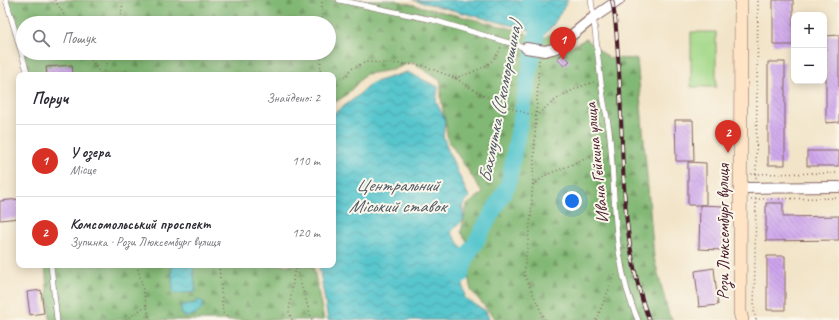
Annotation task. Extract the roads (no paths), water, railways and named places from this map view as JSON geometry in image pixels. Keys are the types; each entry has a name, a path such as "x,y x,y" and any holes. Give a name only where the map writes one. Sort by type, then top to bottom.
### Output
{"street":[{"path":"526,48 550,50 556,48 620,0"},
{"name":"Рози Люксембург вулиця","path":"741,0 740,312 742,320"},
{"path":"741,194 756,188 839,187"}],"lane":[{"path":"6,0 16,34"},
{"path":"338,0 433,20 526,48"},
{"name":"Ивана Гейкина улица","path":"591,0 610,137 613,200 620,261 632,306 638,320"},
{"path":"24,60 27,72"},
{"path":"51,268 57,320"}],"water":[{"path":"413,0 568,0 553,25 539,41 534,42 530,30"},
{"name":"Центральний Міський ставок","path":"407,72 438,87 436,102 445,119 443,136 469,197 462,206 464,219 451,232 469,259 462,277 465,298 486,311 489,320 328,320 319,268 336,268 336,112 354,99 372,83"},
{"path":"171,268 193,268 196,292 175,294 173,291"},
{"path":"197,300 202,301 204,304 201,310 194,315 184,317 181,313 181,305 195,303"}],"waterway":[{"name":"Бахмутка (Скоморошина)","path":"460,277 467,257 508,185 537,33 538,21 529,0"}],"railway":[{"path":"612,0 617,35 623,165 628,228 632,259 639,290 649,320"}],"place":[{"name":"У озера","path":"563,60"},
{"name":"Комсомольський проспект","path":"728,153"}]}
